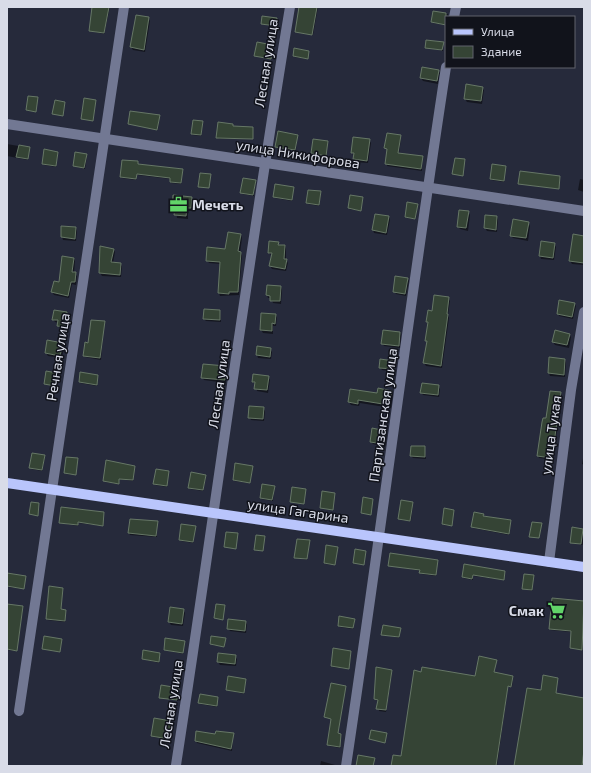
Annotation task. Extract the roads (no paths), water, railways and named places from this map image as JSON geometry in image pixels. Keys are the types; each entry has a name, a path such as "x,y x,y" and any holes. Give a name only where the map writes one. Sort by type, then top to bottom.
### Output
{"main road":[{"name":"улица Гагарина","path":"7,483 584,567"}],"street":[{"name":"Речная улица","path":"19,711 124,7"},
{"name":"Лесная улица","path":"176,765 264,163 290,7"},
{"name":"Партизанская улица","path":"346,766 380,537 446,68"},
{"name":"улица Никифорова","path":"7,124 584,211"},
{"name":"улица Тукая","path":"549,562 571,390 584,312"}],"place":[{"name":"Мечеть","path":"179,205"},
{"name":"Смак","path":"557,611"}]}
